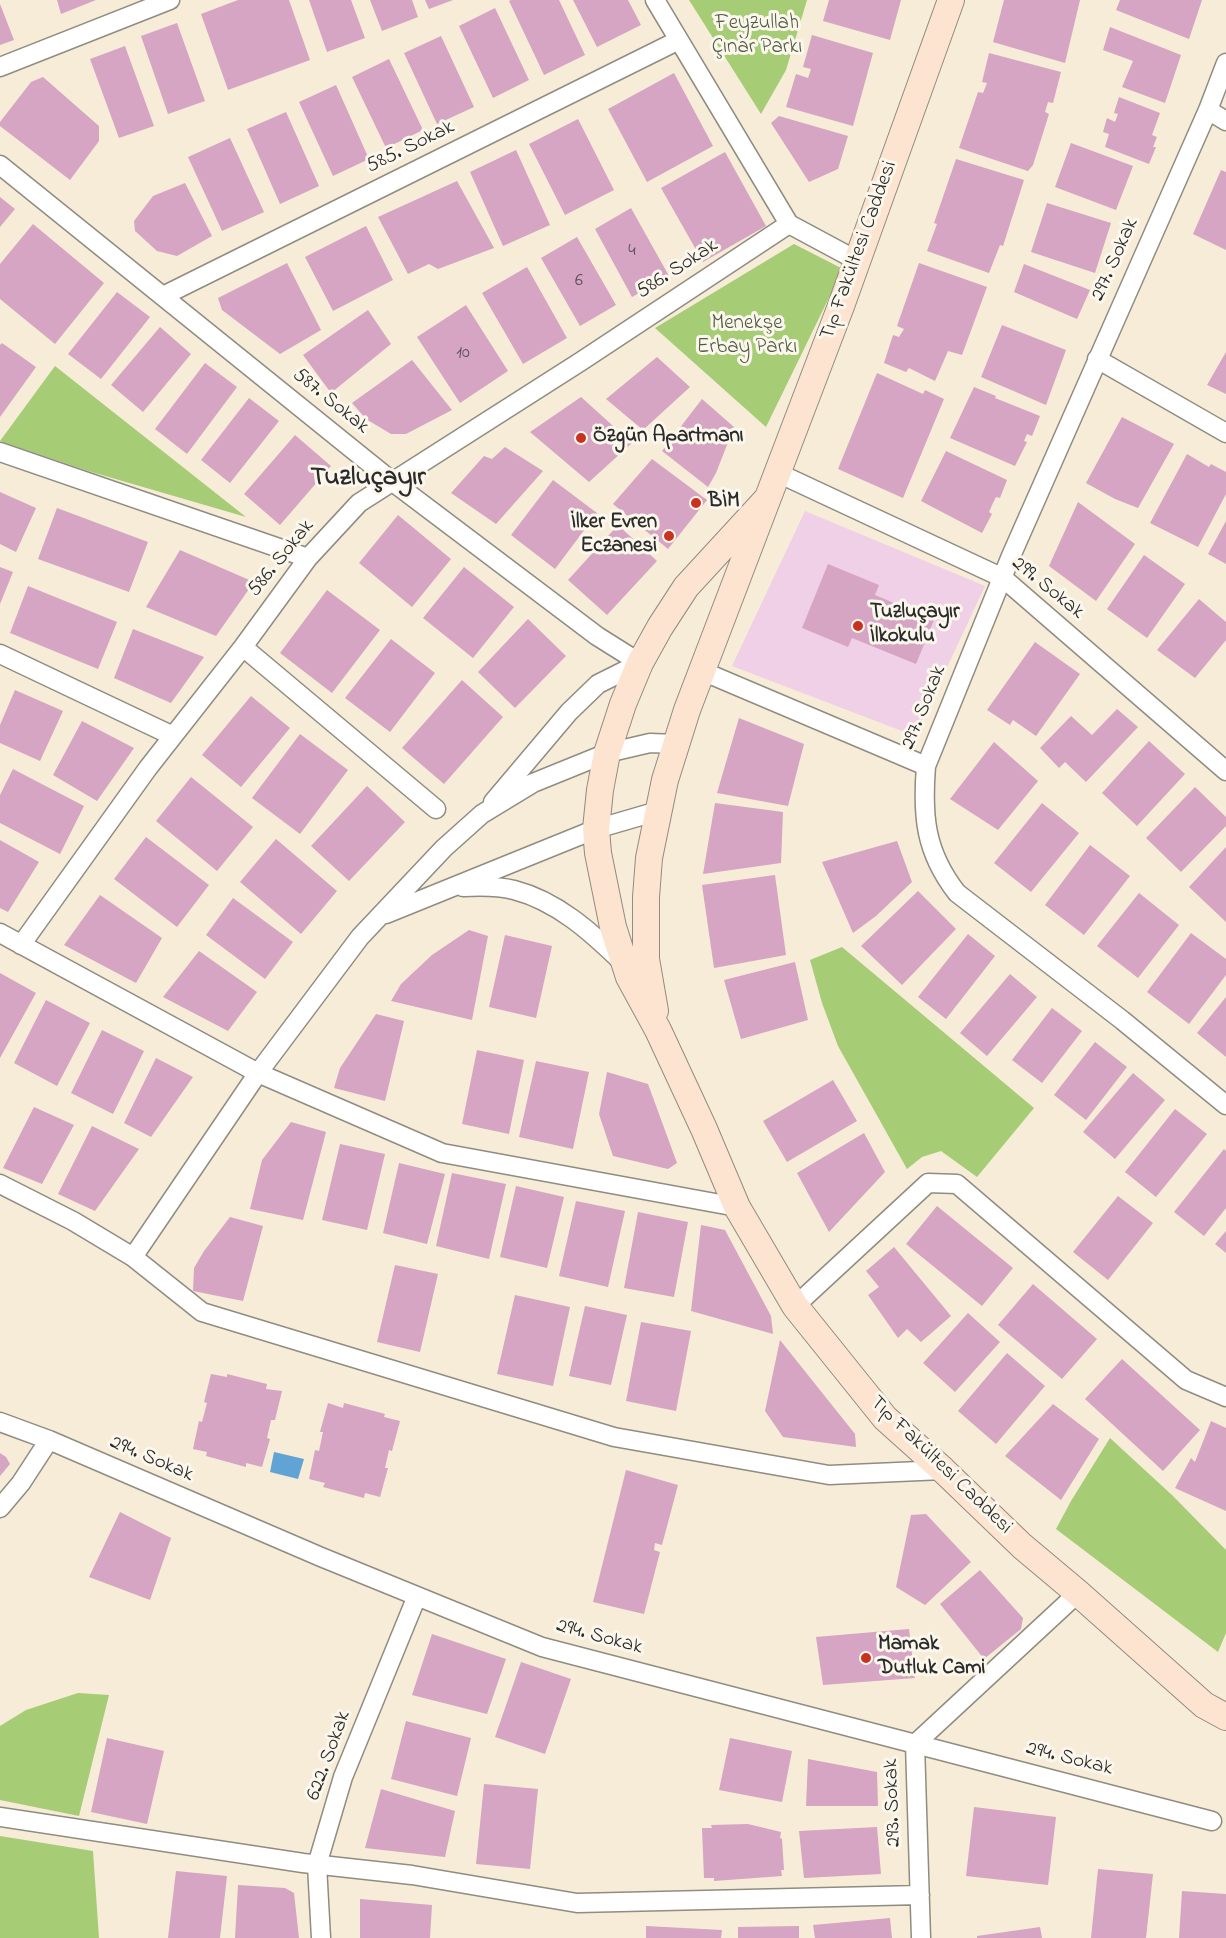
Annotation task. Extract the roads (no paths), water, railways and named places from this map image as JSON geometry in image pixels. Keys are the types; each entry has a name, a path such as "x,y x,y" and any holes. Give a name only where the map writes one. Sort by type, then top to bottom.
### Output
{"main road":[{"name":"Tıp Fakültesi Caddesi","path":"951,0 676,744 665,780 649,858 646,897 646,959 658,1030 704,1129 736,1207 795,1305 885,1418 943,1470 1004,1530 1204,1705 1226,1717"},
{"path":"658,1030 629,977 613,927 596,829 600,790 608,753 623,704 640,663 660,627 686,587 766,500"}],"street":[{"path":"0,67 170,0"},
{"path":"656,0 789,224 856,260"},
{"name":"585. Sokak","path":"163,296 680,40"},
{"name":"297. Sokak","path":"1226,63 1208,110 1011,556 926,766 924,793 930,845 940,869 957,893 1122,1020 1226,1105"},
{"path":"1208,110 1226,121"},
{"name":"587. Sokak","path":"0,165 393,482 597,636 640,663"},
{"name":"586. Sokak","path":"21,945 173,736 243,647 308,558 359,503 789,224"},
{"path":"1097,359 1226,433"},
{"path":"0,452 308,558"},
{"name":"299. Sokak","path":"778,473 1003,578 1226,771"},
{"path":"243,647 436,809"},
{"path":"0,654 173,736"},
{"path":"133,1257 258,1073 360,937 444,848 482,814 569,712 598,684 640,663"},
{"path":"702,671 926,766"},
{"path":"482,814 533,783 608,753 650,743 676,744"},
{"path":"379,917 596,829 658,811"},
{"path":"453,887 485,886 515,890 552,905 592,933 625,964"},
{"path":"0,933 258,1073 442,1153 736,1207"},
{"path":"795,1305 927,1183 957,1184 1186,1380 1226,1397"},
{"path":"0,1184 73,1221 133,1257 202,1312 614,1437 829,1475 943,1470"},
{"name":"294. Sokak","path":"0,1422 49,1440 321,1557 542,1647 1212,1821"},
{"path":"0,1508 21,1483 49,1440"},
{"name":"293. Sokak","path":"921,1938 915,1744 1078,1593"},
{"name":"622. Sokak","path":"321,1938 317,1865 343,1777 417,1596"},
{"path":"0,1817 317,1865 412,1875 577,1903 920,1895"}],"water":[{"path":"274,1452 304,1459 298,1479 270,1472"}],"place":[{"name":"Özgün Apartmanı","path":"581,438"},
{"name":"BİM","path":"696,503"},
{"name":"İlker Evren Eczanesi","path":"669,536"},
{"name":"Tuzluçayır İlkokulu","path":"858,626"},
{"name":"Mamak Dutluk Cami","path":"866,1658"}],"district":[{"name":"Tuzluçayır","path":"368,480"}],"park label":[{"name":"Feyzullah Çınar Parkı","path":"757,37"},
{"name":"Menekşe Erbay Parkı","path":"747,337"}]}
